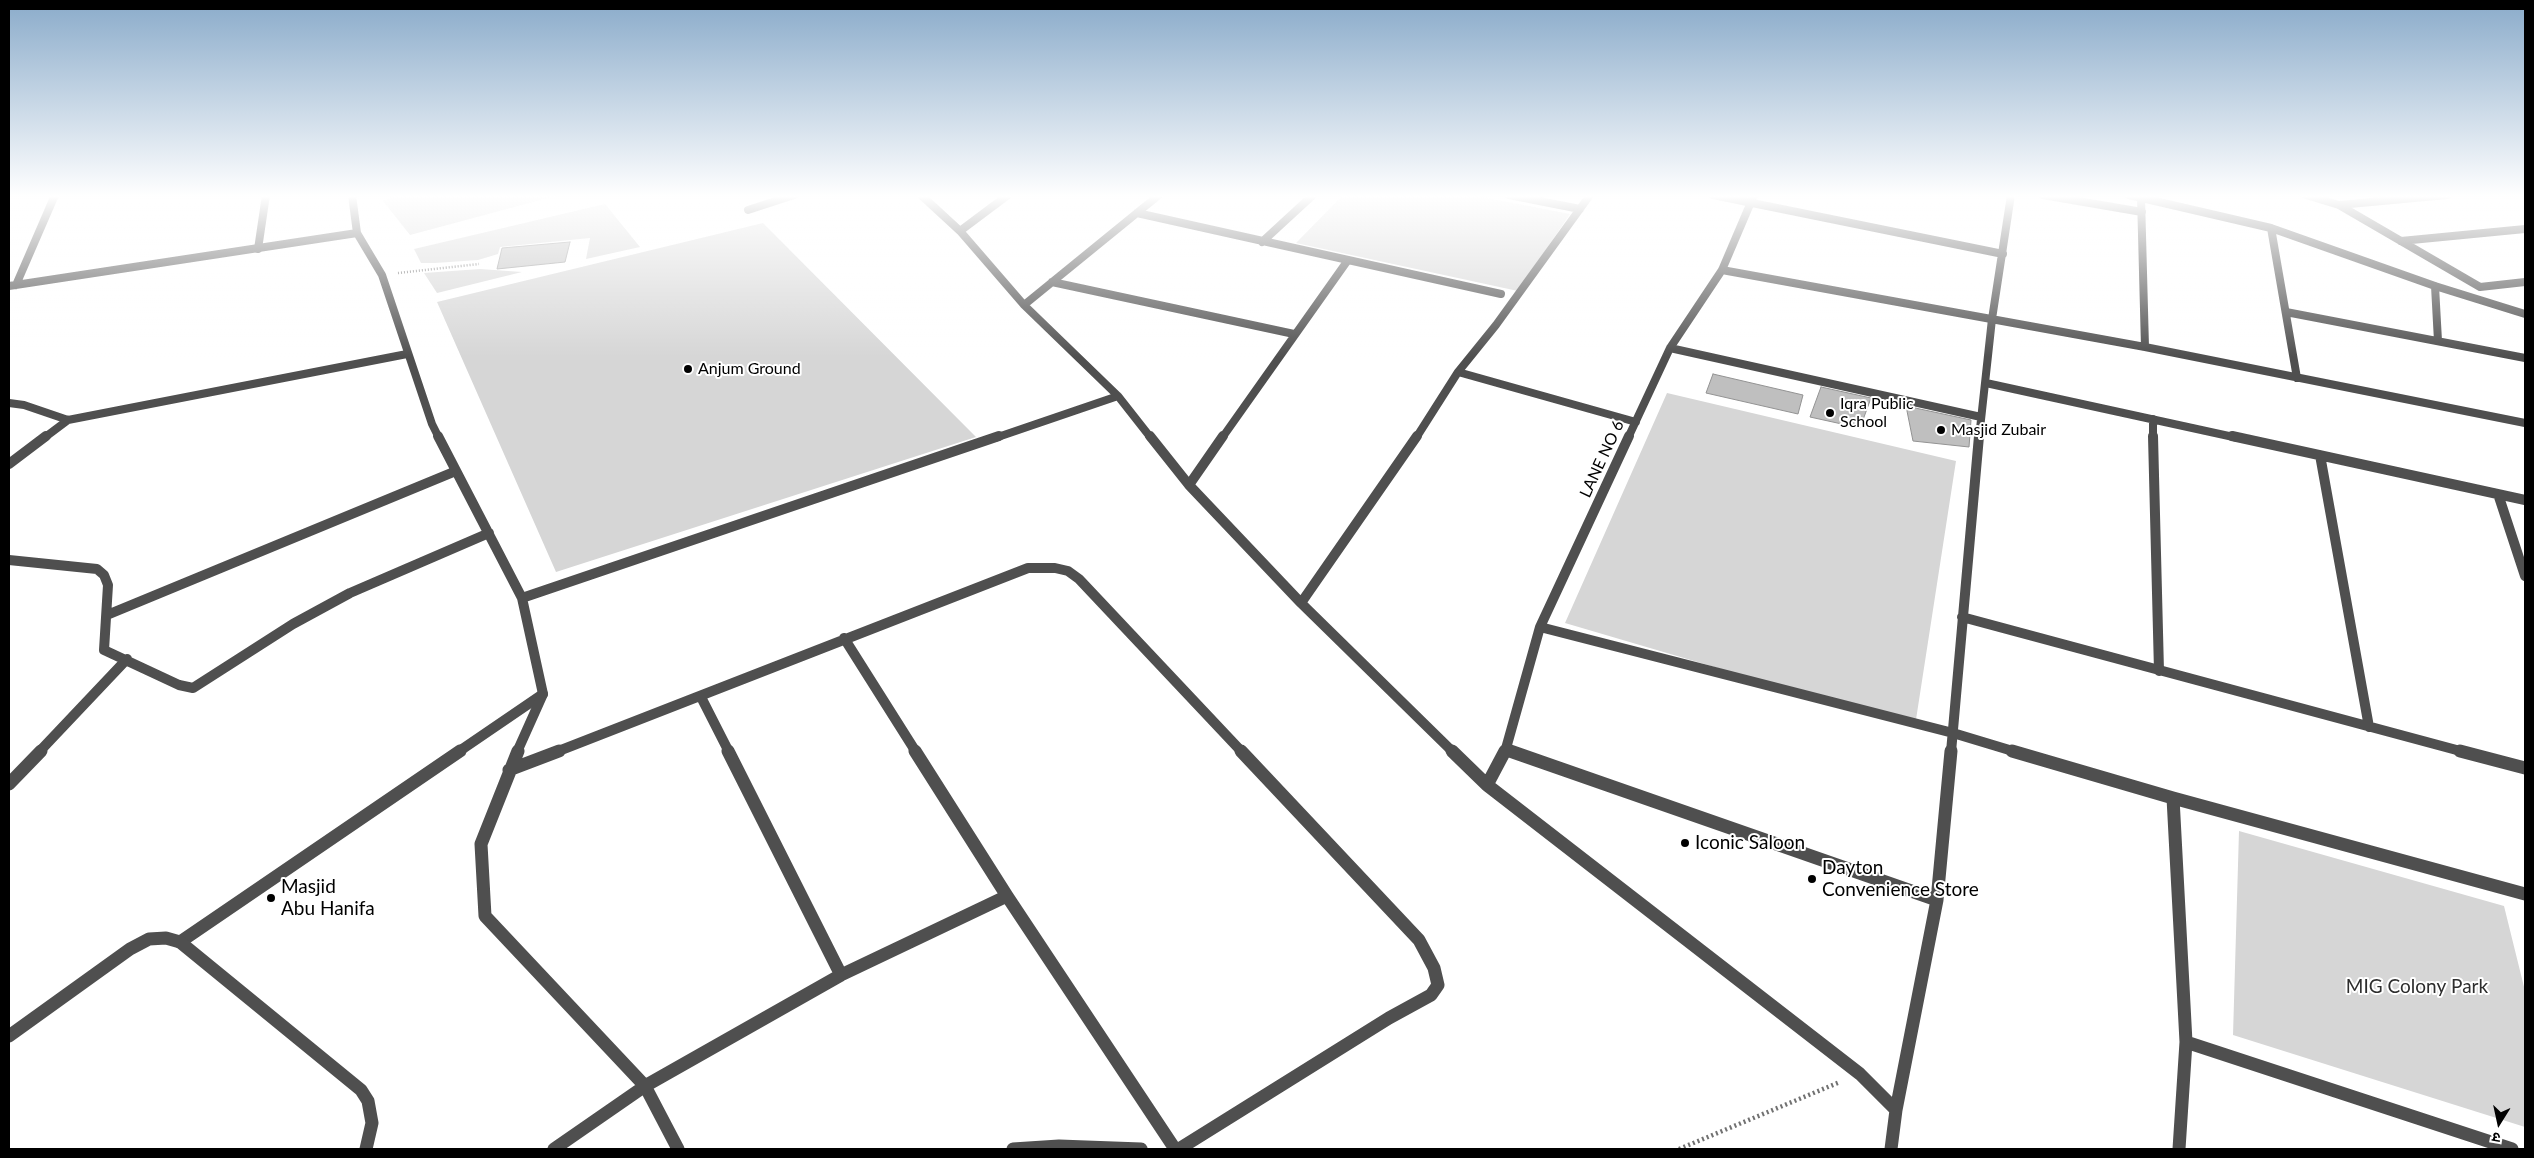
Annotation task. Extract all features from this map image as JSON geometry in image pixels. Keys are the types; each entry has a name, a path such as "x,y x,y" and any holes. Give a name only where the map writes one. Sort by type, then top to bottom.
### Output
{"street":[{"path":"12,286 29,249"},
{"path":"12,286 258,249"},
{"path":"367,249 382,275 432,424 522,598 543,694 509,770 481,844 485,916 646,1086 678,1149"},
{"path":"976,249 1024,305 1118,396 1189,486 1301,603 1487,785 1860,1074 1896,1110"},
{"path":"1024,305 1093,249"},
{"path":"1296,249 1501,294"},
{"path":"1301,603 1418,435 1458,372 1496,325 1551,249"},
{"name":"LANE NO 6","path":"1487,785 1506,749 1540,627 1670,348 1722,270 1731,249"},
{"path":"1981,249 2003,254"},
{"path":"1891,1149 1896,1110 1937,900 1981,417 1992,319 2004,249"},
{"path":"2143,249 2144,347"},
{"path":"2275,249 2297,378"},
{"path":"2330,249 2435,286 2525,314"},
{"path":"2415,249 2480,287 2525,282"},
{"path":"1189,486 1294,334 1348,260"},
{"path":"1722,270 2144,347 2525,423"},
{"path":"1052,282 1294,334"},
{"path":"2435,286 2438,341"},
{"path":"2476,298 2480,287"},
{"path":"2286,312 2525,358"},
{"path":"1670,348 1981,417"},
{"path":"9,464 68,420 407,354"},
{"path":"1458,372 1636,422"},
{"path":"1986,383 2525,500"},
{"path":"522,598 1118,396"},
{"path":"9,403 24,405 68,420"},
{"path":"2153,419 2159,671"},
{"path":"2320,455 2369,727"},
{"path":"107,615 456,470"},
{"path":"2498,494 2525,576"},
{"path":"9,560 97,569 104,575 108,585 104,650 127,659 179,685 193,688 293,624 350,593 488,533"},
{"path":"509,770 701,697 844,638 1028,568 1055,568 1068,571 1079,579 1419,940 1434,968 1438,985 1431,995 1389,1018 1177,1149 1007,896 844,638"},
{"path":"1962,617 2525,768"},
{"path":"1540,627 1953,734 2173,798 2525,894"},
{"path":"9,784 127,659"},
{"path":"180,942 543,694"},
{"path":"701,697 841,974"},
{"path":"1506,749 1937,900"},
{"path":"2173,798 2186,1042 2179,1149"},
{"path":"554,1149 646,1086 841,974 1007,896"},
{"path":"9,1036 130,948 149,939 166,938 180,942 206,961 361,1090 368,1101 372,1123 366,1149"},
{"path":"2186,1042 2512,1149"},
{"path":"1013,1149 1059,1146 1141,1149"}],"path":[{"path":"382,275 479,264"},
{"path":"1679,1149 1860,1074"}],"green space":[{"path":"414,249 499,249 498,254 478,260 421,263"},
{"path":"588,249 631,249 586,259"},
{"name":"Anjum Ground","path":"656,249 789,249 976,437 556,572 437,302"},
{"path":"1324,249 1546,249 1518,291"},
{"path":"480,269 522,272 437,293 424,273"},
{"path":"1667,393 1956,461 1915,726 1565,623"},
{"name":"MIG Colony Park","path":"2239,831 2504,906 2525,991 2525,1127 2233,1035"}],"building":[{"path":"502,249 568,249 565,262 497,269"},
{"path":"1713,374 1803,395 1798,414 1706,393"},
{"path":"1821,387 1871,398 1860,428 1810,417"},
{"name":"Masjid Zubair","path":"1906,406 1971,420 1969,447 1913,441"}],"place":[{"name":"Anjum Ground","path":"688,369"},
{"name":"Iqra Public School","path":"1830,413"},
{"name":"Masjid Zubair","path":"1941,430"},
{"name":"Iconic Saloon","path":"1685,843"},
{"name":"Dayton Convenience Store","path":"1812,879"},
{"name":"Masjid Abu Hanifa","path":"271,898"}]}
